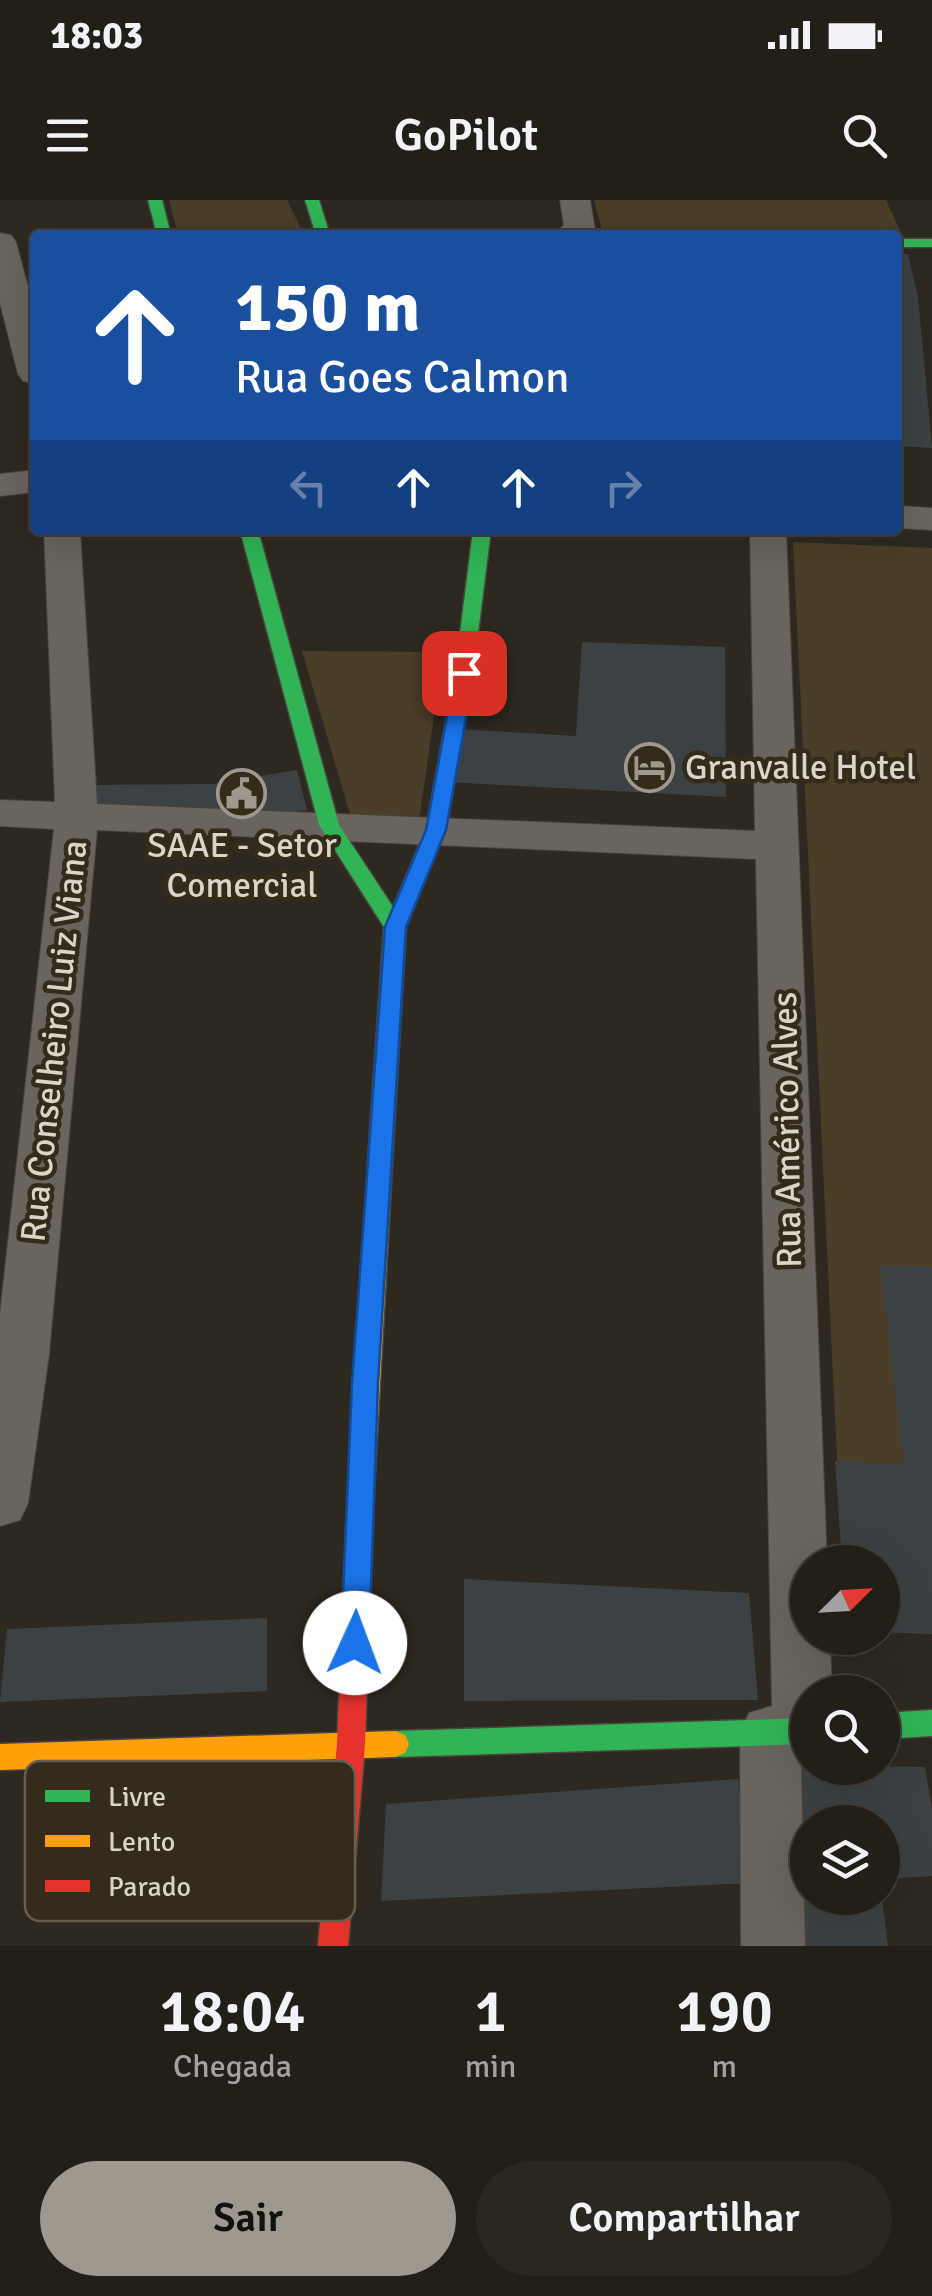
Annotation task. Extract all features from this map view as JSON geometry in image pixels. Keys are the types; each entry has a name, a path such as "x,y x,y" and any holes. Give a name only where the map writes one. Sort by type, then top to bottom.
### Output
{"street":[{"path":"154,200 163,230"},
{"path":"312,200 321,230"},
{"path":"576,200 578,230"},
{"path":"902,243 932,243"},
{"path":"30,249 0,247 30,356"},
{"path":"0,485 30,482"},
{"path":"902,517 932,519"},
{"name":"Rua Conselheiro Luiz Viana","path":"0,1503 22,1354 77,818 62,535"},
{"path":"251,535 329,825 395,927"},
{"path":"349,1761 365,1383 395,927 436,830 464,673 481,535"},
{"name":"Rua Américo Alves","path":"768,535 780,846 792,1675"},
{"path":"0,813 780,846"},
{"path":"900,1725 932,1723"},
{"path":"0,1758 790,1731"},
{"name":"Rua Américo Alves","path":"772,1946 790,1762"},
{"path":"333,1946 335,1921"}],"shaded area":[{"path":"169,200 287,200 302,230 177,230"},
{"path":"594,200 886,200 900,230 872,229 602,230"},
{"path":"793,542 932,548 932,1634 900,1633 900,1545 841,1545"},
{"path":"302,651 443,652 419,821 352,821"}],"building":[{"path":"902,254 908,254 918,297 932,448 902,446"},
{"path":"582,642 725,647 726,797 447,782 459,729 576,736"},
{"path":"297,770 307,810 221,818 93,813 90,785 213,784"},
{"path":"880,1266 932,1267 932,1634 900,1633 900,1545 841,1545 835,1461 904,1464"},
{"path":"464,1579 749,1593 758,1700 464,1701"},
{"path":"267,1618 267,1691 0,1702 7,1629"},
{"path":"782,1765 790,1765 790,1785 900,1785 900,1767 925,1767 932,1809 932,1876 900,1878 900,1805 790,1805 790,1915 884,1915 888,1946 785,1946"},
{"path":"738,1779 749,1883 381,1901 386,1804"}],"traffic: fast":[{"path":"155,200 163,230"},
{"path":"312,200 321,230"},
{"path":"902,243 932,243"},
{"path":"250,535 329,825 395,927"},
{"path":"382,1131 395,927 436,829 464,673 481,535"},
{"path":"900,1725 932,1723"},
{"path":"395,1744 790,1732"}],"traffic: slow":[{"path":"359,1529 382,1131"},
{"path":"0,1757 395,1744"}],"traffic: jam":[{"path":"349,1761 359,1529"},
{"path":"333,1946 335,1921"}],"place":[{"name":"Granvalle Hotel","path":"650,767"},
{"name":"SAAE - Setor Comercial","path":"242,793"}],"route":[{"path":"355,1643 365,1383 395,927 436,830 464,673"}]}
